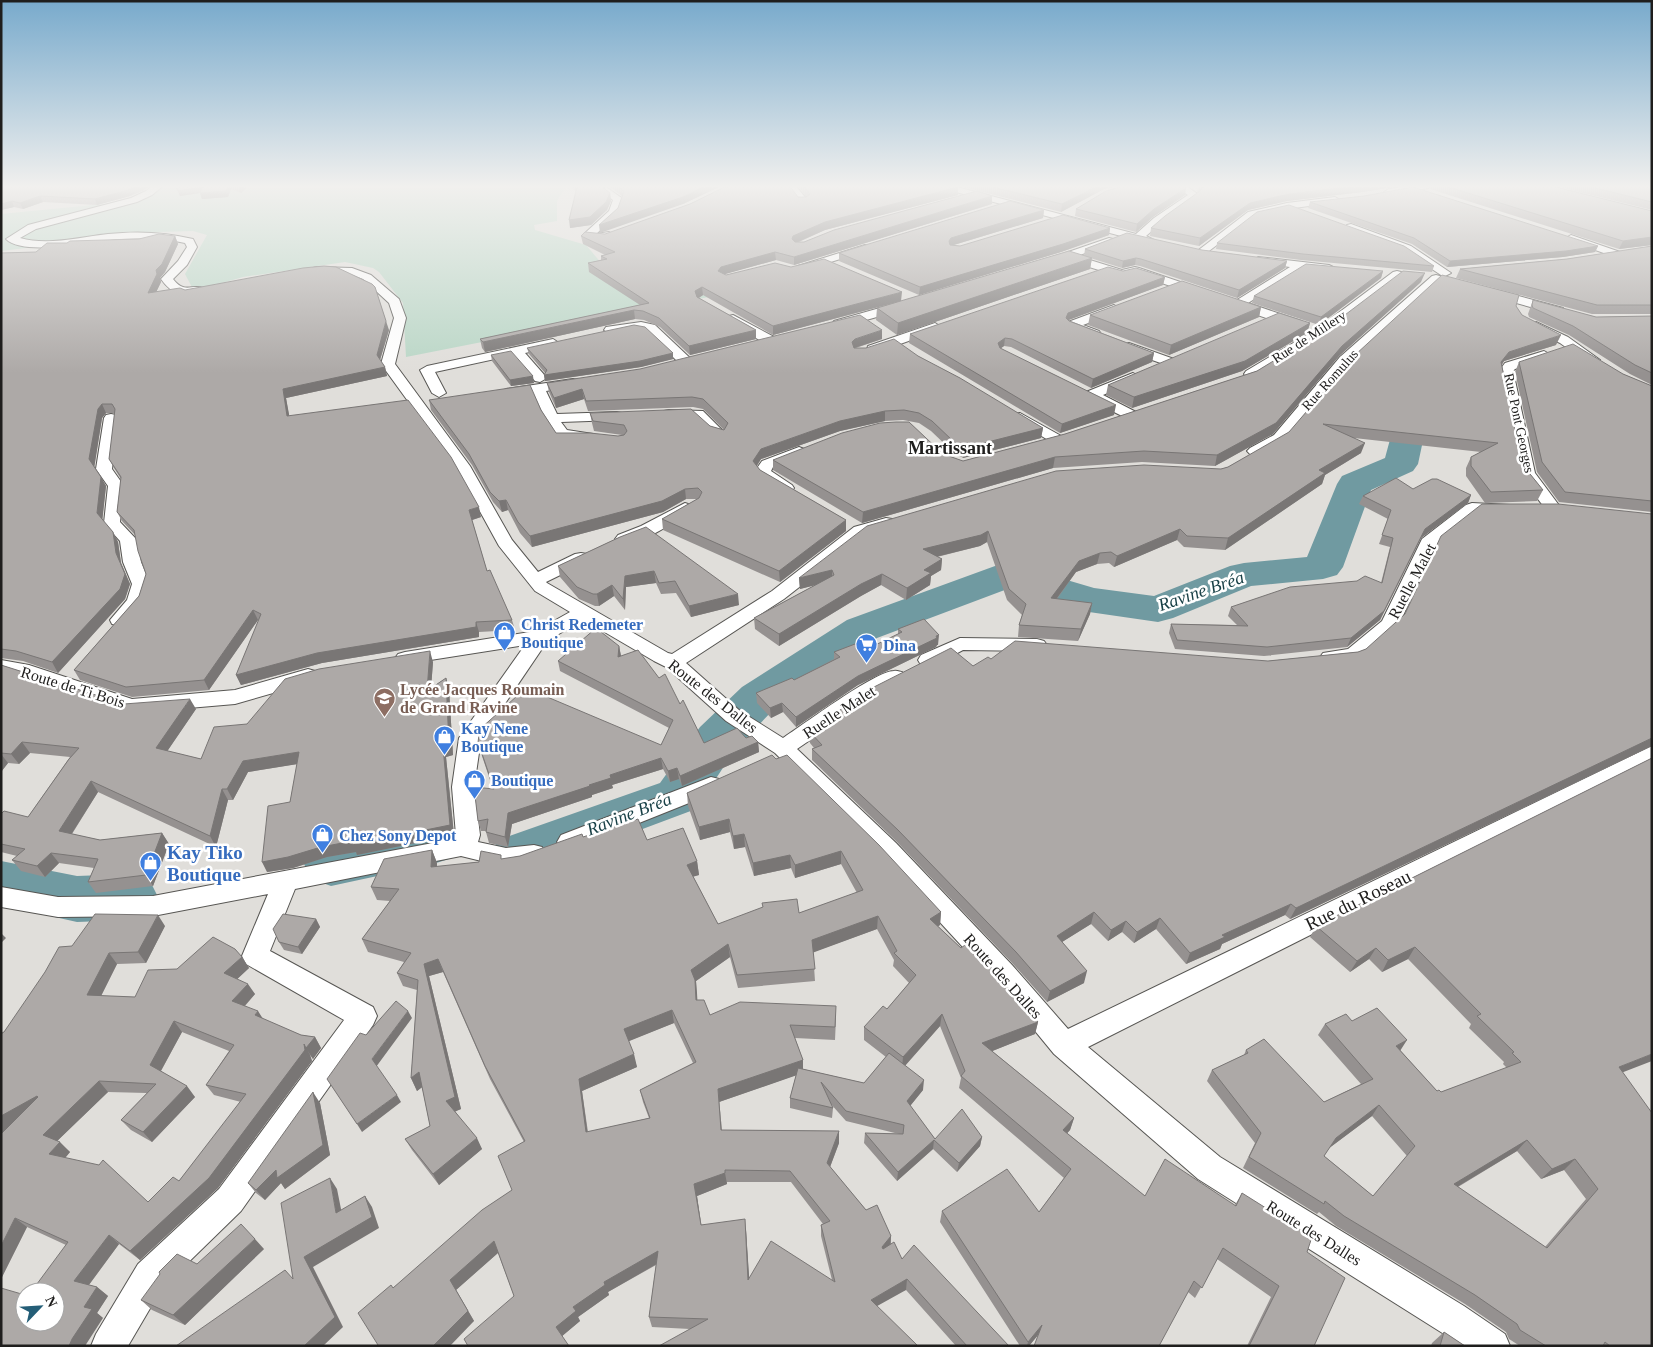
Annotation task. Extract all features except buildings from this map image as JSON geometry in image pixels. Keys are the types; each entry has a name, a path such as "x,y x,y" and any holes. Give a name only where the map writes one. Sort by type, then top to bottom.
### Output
{"street":[{"path":"192,248 183,263 167,279 175,289 188,292 212,288"},
{"path":"791,271 867,248"},
{"path":"1038,265 1093,248"},
{"path":"1202,248 1197,251 1219,254"},
{"path":"1406,248 1445,275 1488,292 1504,296 1522,312 1601,365"},
{"path":"1591,258 1623,254 1603,248"},
{"path":"1066,256 1122,274 1135,270 1321,332"},
{"path":"1246,258 1336,268"},
{"path":"824,261 840,267"},
{"path":"1239,304 1301,265"},
{"name":"Route des Dalles","path":"304,271 323,269 352,271 367,277 394,302 400,318 388,364 462,466 506,542 541,587 582,613 673,662 904,867 1003,973 1064,1045 1210,1168 1452,1318 1493,1346"},
{"path":"1089,276 1108,269"},
{"path":"1380,272 1407,275 1445,275"},
{"name":"Rue de Millery","path":"1239,379 1248,376 1321,332 1407,275"},
{"name":"Rue Romulus","path":"1244,458 1278,438 1345,360 1445,275"},
{"path":"1162,292 1180,285"},
{"path":"822,329 862,318 908,298"},
{"path":"1126,305 1072,325 1174,360 1087,393 1131,414"},
{"path":"720,311 770,341"},
{"path":"1522,312 1575,315"},
{"path":"1257,324 1274,317"},
{"path":"862,318 902,345"},
{"path":"860,353 902,345 945,324"},
{"path":"600,332 635,325 651,328 690,361 668,366"},
{"path":"755,345 788,337"},
{"path":"417,406 442,398 427,370 563,340"},
{"name":"Rue Pont Georges","path":"1538,508 1527,474 1506,371 1510,366 1570,346"},
{"path":"516,350 539,383 558,430 563,434 603,439"},
{"path":"491,395 539,383 584,382"},
{"path":"1113,420 1149,409"},
{"path":"1010,411 1062,438 1040,445"},
{"path":"655,414 698,414 720,435"},
{"path":"552,418 628,415"},
{"path":"110,630 136,601 141,584 132,562 128,540 112,522 116,486 104,469 111,418"},
{"path":"801,496 767,476 763,471 767,464 812,448"},
{"path":"535,580 602,548 647,530 693,504"},
{"name":"Ruelle Malet","path":"1313,659 1353,655 1390,624 1428,543 1472,508 1572,510"},
{"path":"673,662 778,595 860,531 905,517"},
{"path":"843,520 860,531"},
{"path":"388,661 541,636 582,613"},
{"path":"461,847 466,842 468,835 463,787 470,738 541,636"},
{"name":"Ruelle Malet","path":"776,754 866,692 960,644 1052,646"},
{"name":"Route de Ti Bois","path":"1,666 69,677 131,706 235,697 322,672"},
{"name":"Rue du Roseau","path":"1064,1045 1652,754"},
{"path":"1,897 58,907 153,906 461,847 507,858 523,858 592,834 734,774"},
{"path":"108,1346 150,1276 230,1200 363,1016 254,956 286,880"}],"green space":[{"path":"1,248 27,248 1,251"},
{"path":"200,248 588,248 602,264 739,291 406,357 403,303 379,272 373,268 345,262 243,277 194,291 185,274"}],"waterway":[{"name":"Ravine Bréa","path":"517,855 678,796 717,739 758,698 862,629 1009,575 1089,600 1158,609 1244,575 1323,567 1355,484 1401,464 1420,384"},
{"name":"Ravine Bréa","path":"331,864 433,843"},
{"name":"Ravine Bréa","path":"1,883 77,899 130,897"}],"place":[{"name":"Christ Redemeter Boutique","path":"505,652"},
{"name":"Dina","path":"867,664"},
{"name":"Lycée Jacques Roumain de Grand Ravine","path":"384,717"},
{"name":"Kay Nene Boutique","path":"445,756"},
{"name":"Boutique","path":"475,799"},
{"name":"Chez Sony Depot","path":"323,854"},
{"name":"Kay Tiko Boutique","path":"151,882"}],"district":[{"name":"Martissant","path":"950,448"}]}
